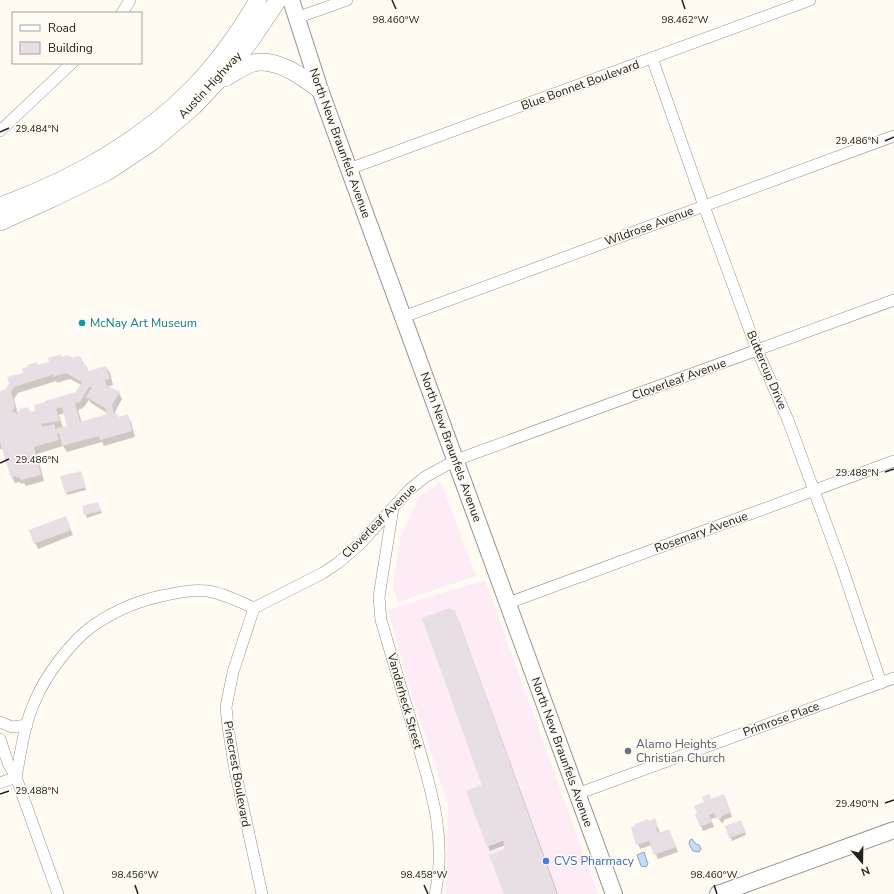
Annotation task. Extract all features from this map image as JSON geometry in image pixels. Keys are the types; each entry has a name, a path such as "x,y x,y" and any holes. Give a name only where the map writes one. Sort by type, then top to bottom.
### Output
{"main road":[{"path":"248,17 252,0"},
{"name":"Austin Highway","path":"0,206 39,190 80,170 127,142 168,111 193,87 225,50 258,0"},
{"name":"Austin Highway","path":"0,222 107,172 152,142 194,106 225,73 251,40 278,0"},
{"path":"212,87 238,70 254,63 275,63 306,79 320,90"}],"street":[{"path":"123,12 130,0"},
{"name":"North New Braunfels Avenue","path":"291,0 320,90 614,894"},
{"path":"296,18 347,0"},
{"name":"Blue Bonnet Boulevard","path":"349,169 810,0"},
{"name":"Buttercup Drive","path":"652,58 757,350 788,420 841,564 881,683"},
{"path":"0,131 71,64"},
{"name":"Wildrose Avenue","path":"403,317 894,136"},
{"name":"Cloverleaf Avenue","path":"254,608 323,573 338,563 361,543 419,482 456,460 894,300"},
{"name":"Rosemary Avenue","path":"508,603 894,461"},
{"name":"Vanderheck Street","path":"393,508 379,597 381,620 433,794 440,844 438,881 435,894"},
{"path":"16,777 29,714 35,700 61,657 93,625 116,612 145,599 181,592 207,591 233,598 254,608"},
{"name":"Pinecrest Boulevard","path":"254,608 233,672 226,707 235,770 262,894"},
{"name":"Primrose Place","path":"577,794 894,678"},
{"path":"0,722 12,727 27,725"},
{"path":"0,739 8,763 16,777 58,894"},
{"path":"0,783 16,777"},
{"path":"718,894 894,830"}],"shaded area":[{"path":"441,482 476,576 398,602 393,587 400,539 419,497"},
{"path":"485,580 598,894 446,894 448,804 409,686 388,610"}],"water":[{"path":"692,839 699,845 701,849 699,852 693,851 689,844 690,840"},
{"path":"644,852 648,864 646,867 641,866 637,855"}],"building":[{"path":"61,354 62,357 67,355 73,358 78,356 82,358 82,363 87,366 88,371 106,366 110,379 105,380 106,385 120,392 112,405 114,413 119,417 128,414 132,431 100,440 99,436 62,446 59,433 57,434 59,440 34,447 41,475 21,480 20,477 17,478 16,476 11,478 0,442 0,391 6,389 9,383 7,377 23,373 22,368 28,367 27,365 37,362 37,365 49,362 48,358","holes":["66,373 82,382 76,392 34,405 35,411 30,412 28,407 20,409 17,414 12,411 15,406 11,392 14,387 52,375 53,377","89,387 92,387 86,397 105,408 107,414 80,422 75,403 80,402","62,407 67,426 57,428 56,430 54,424 42,427 41,424 60,421 56,409"]},
{"path":"81,471 86,487 65,493 60,476"},
{"path":"98,502 101,511 84,515 82,506"},
{"path":"66,516 71,530 34,544 29,530"},
{"path":"449,608 455,611 557,894 504,894 489,855 505,849 503,841 487,847 466,791 482,785 422,618"},
{"path":"709,794 711,799 724,794 731,812 719,819 717,819 714,813 709,815 712,822 700,827 695,814 697,813 694,806 704,802 702,797"},
{"path":"655,818 658,833 669,829 676,847 654,855 649,841 636,845 631,827 648,819 649,821"},
{"path":"741,820 746,832 729,838 725,826"}],"place":[{"name":"McNay Art Museum","path":"82,323"},
{"name":"Alamo Heights Christian Church","path":"628,751"},
{"name":"CVS Pharmacy","path":"546,861"}]}
